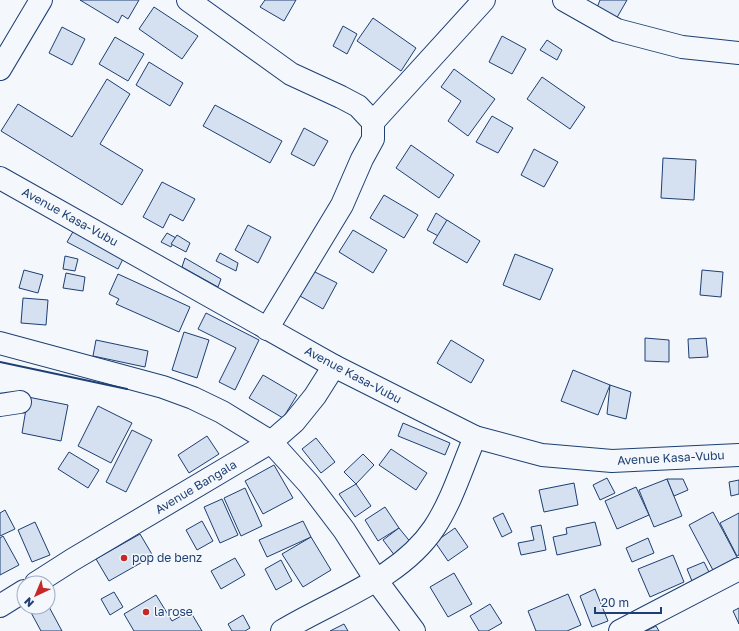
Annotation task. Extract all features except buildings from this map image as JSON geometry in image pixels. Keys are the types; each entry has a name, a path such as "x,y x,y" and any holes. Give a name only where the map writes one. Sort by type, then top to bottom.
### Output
{"main road":[{"path":"0,69 41,0"},
{"path":"188,0 291,74 358,106 373,122"},
{"path":"267,329 342,205 362,159 373,139 373,122 484,0"},
{"path":"564,0 617,30 682,46 739,53"},
{"name":"Avenue Kasa-Vubu","path":"0,178 334,366 475,437 542,455 612,461 739,455"},
{"path":"0,343 163,387 193,398 222,412 271,442 309,484 344,530 376,580 414,631"},
{"name":"Avenue Bangala","path":"49,575 271,442 294,422 316,396 334,366"},
{"path":"282,631 376,580 399,565 419,548 434,528 446,507 475,437"},
{"path":"620,631 739,570"},
{"path":"0,606 16,595"}],"wall":[{"path":"0,362 127,389"}],"place":[{"name":"pop de benz","path":"124,558"},
{"name":"la rose","path":"146,612"}]}
